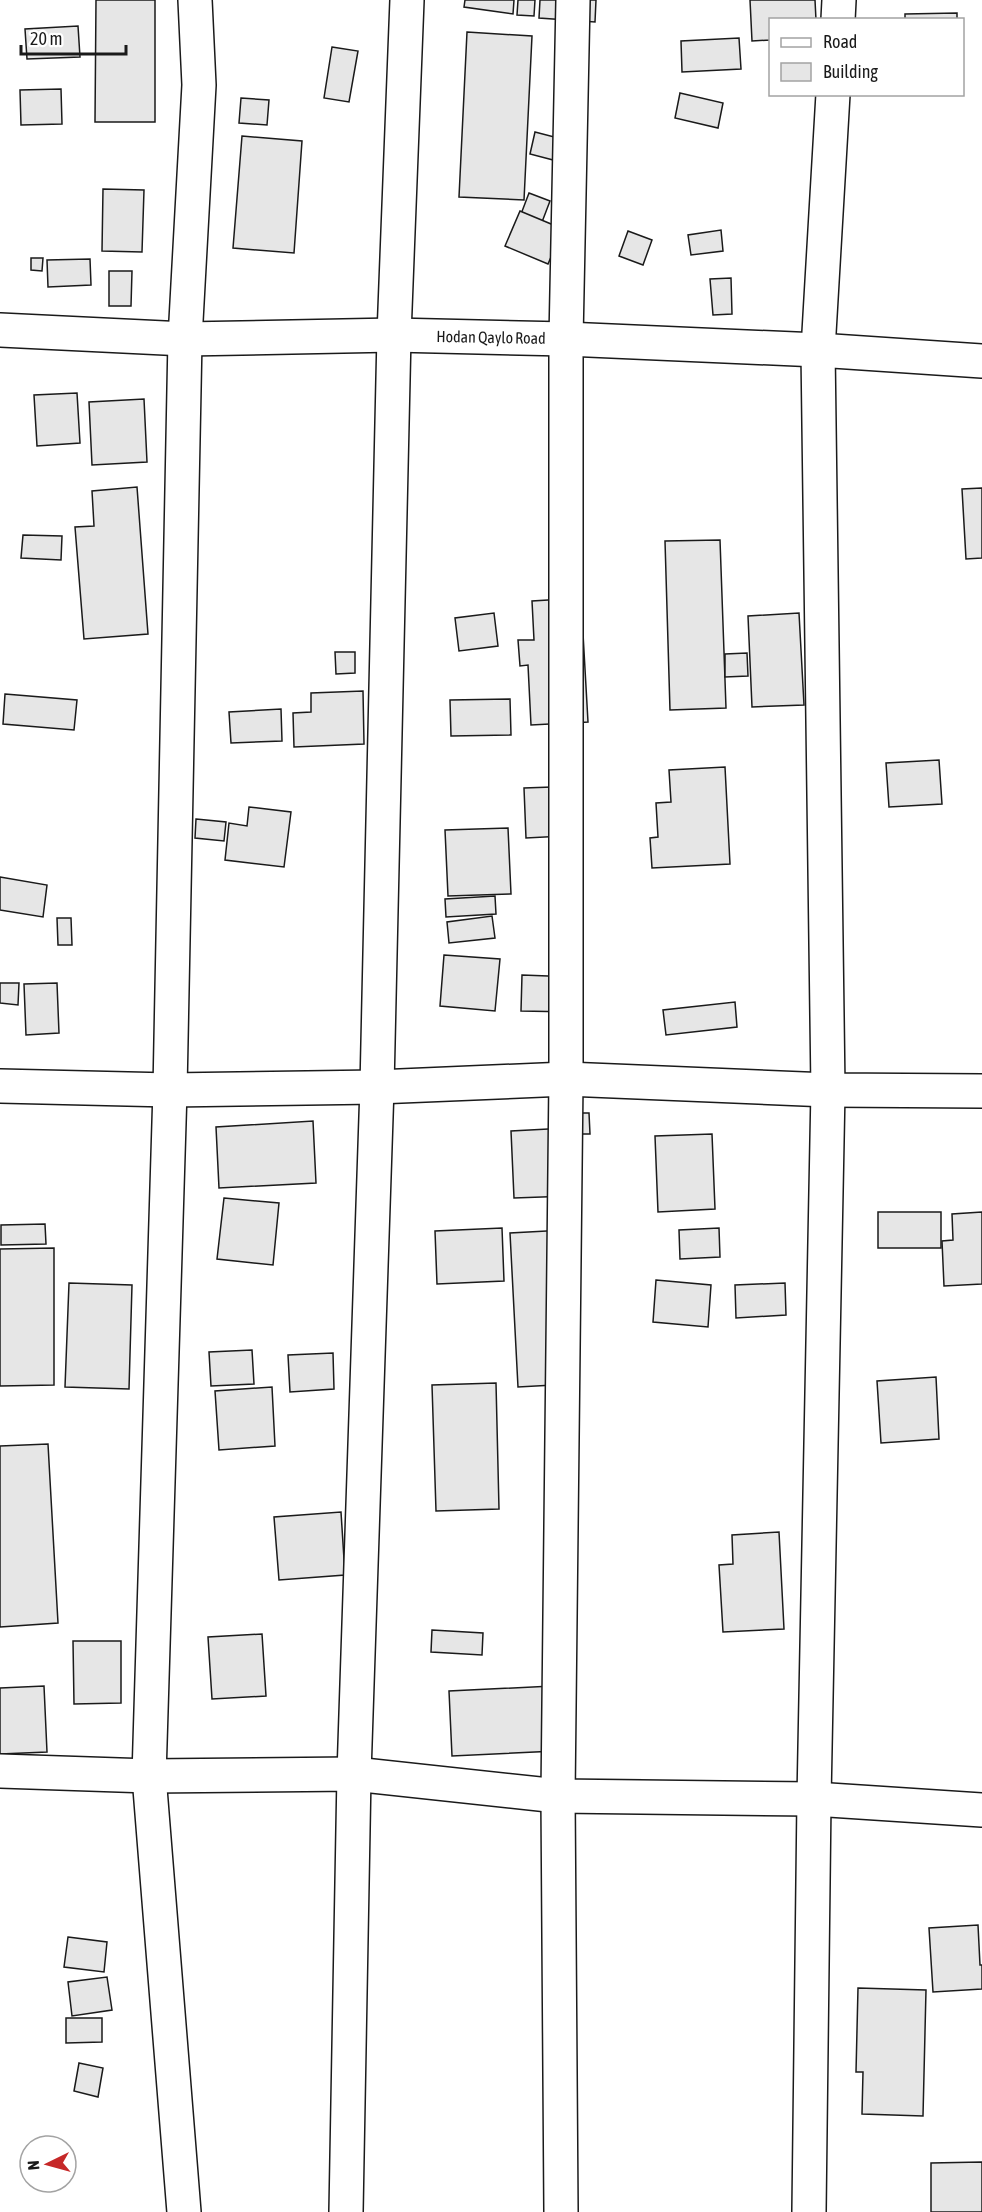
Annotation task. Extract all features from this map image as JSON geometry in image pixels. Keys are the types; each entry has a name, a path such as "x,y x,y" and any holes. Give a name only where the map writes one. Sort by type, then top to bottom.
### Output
{"street":[{"path":"184,2212 149,1776 170,1090 184,339 200,85 195,0"},
{"path":"346,2212 354,1774 377,1087 394,335 406,0"},
{"path":"561,2212 558,1796 566,1079 566,339 573,0"},
{"path":"838,18 839,0"},
{"path":"809,2212 814,1799 828,1090 818,350 833,96"},
{"name":"Hodan Qaylo Road","path":"0,330 184,339 394,335 566,339 818,350 982,361"},
{"path":"0,1086 170,1090 377,1087 566,1079 828,1090 982,1091"},
{"path":"0,1771 149,1776 354,1774 558,1796 814,1799 982,1810"}],"building":[{"path":"96,0 155,0 155,122 95,122"},
{"path":"465,0 514,0 513,14 464,7"},
{"path":"518,0 535,0 534,16 517,15"},
{"path":"540,0 596,0 595,22 539,18"},
{"path":"750,0 815,0 816,18 769,18 769,40 752,41"},
{"path":"957,13 957,18 905,18 905,14"},
{"path":"78,26 80,57 27,59 25,29"},
{"path":"467,32 532,36 524,200 459,197"},
{"path":"739,38 741,69 682,72 681,41"},
{"path":"332,47 358,51 349,102 324,98"},
{"path":"61,89 62,124 21,125 20,90"},
{"path":"680,93 723,103 718,128 675,118"},
{"path":"241,98 269,100 267,125 239,123"},
{"path":"535,132 562,139 557,161 530,154"},
{"path":"242,136 302,141 294,253 233,248"},
{"path":"103,189 144,190 142,252 102,251"},
{"path":"529,193 550,201 542,222 521,214"},
{"path":"520,211 563,229 548,264 505,246"},
{"path":"721,230 723,251 691,255 688,235"},
{"path":"628,231 652,240 643,265 619,256"},
{"path":"31,258 43,258 42,271 31,270"},
{"path":"90,259 91,285 48,287 47,260"},
{"path":"109,271 132,271 131,306 109,306"},
{"path":"731,278 732,314 713,315 710,279"},
{"path":"77,393 80,443 37,446 34,395"},
{"path":"144,399 147,462 92,465 89,402"},
{"path":"137,487 148,634 84,639 75,527 94,526 92,491"},
{"path":"982,488 982,558 966,559 962,489"},
{"path":"23,535 62,536 61,560 21,558"},
{"path":"720,540 726,708 670,710 665,541"},
{"path":"581,598 588,722 531,725 528,665 520,666 518,640 534,640 532,601"},
{"path":"494,613 498,646 459,651 455,618"},
{"path":"799,613 804,705 752,707 748,616"},
{"path":"335,652 355,652 355,673 336,674"},
{"path":"747,653 748,676 725,677 725,654"},
{"path":"363,691 364,744 294,747 293,713 311,712 311,693"},
{"path":"5,694 77,700 74,730 3,724"},
{"path":"510,699 511,735 451,736 450,700"},
{"path":"281,709 282,741 231,743 229,712"},
{"path":"939,760 942,804 889,807 886,763"},
{"path":"725,767 730,864 652,868 650,838 658,837 656,803 671,802 669,770"},
{"path":"581,786 583,835 526,838 524,788"},
{"path":"249,807 291,812 284,867 225,860 229,823 247,826"},
{"path":"196,819 226,822 224,841 195,838"},
{"path":"508,828 511,894 448,896 445,830"},
{"path":"0,877 47,885 43,917 0,910"},
{"path":"495,896 496,914 446,917 445,899"},
{"path":"492,916 495,938 449,943 447,922"},
{"path":"57,918 71,918 72,945 58,945"},
{"path":"444,955 500,959 495,1011 440,1006"},
{"path":"522,975 574,977 573,1012 521,1011"},
{"path":"0,983 19,983 18,1005 0,1003"},
{"path":"57,983 59,1033 26,1035 24,984"},
{"path":"735,1002 737,1027 666,1035 663,1010"},
{"path":"569,1113 589,1113 590,1134 570,1134"},
{"path":"313,1121 316,1183 219,1188 216,1127"},
{"path":"567,1128 570,1196 514,1198 511,1131"},
{"path":"712,1134 715,1209 658,1212 655,1136"},
{"path":"224,1198 279,1203 273,1265 217,1259"},
{"path":"878,1212 941,1212 941,1248 878,1248"},
{"path":"982,1212 982,1284 944,1286 942,1241 953,1240 952,1214"},
{"path":"45,1224 46,1244 1,1245 1,1225"},
{"path":"502,1228 504,1281 437,1284 435,1231"},
{"path":"719,1228 720,1257 680,1259 679,1230"},
{"path":"565,1230 572,1384 518,1387 510,1233"},
{"path":"54,1248 54,1385 0,1386 0,1249"},
{"path":"656,1280 711,1285 708,1327 653,1322"},
{"path":"69,1283 132,1285 129,1389 65,1387"},
{"path":"785,1283 786,1315 736,1318 735,1285"},
{"path":"252,1350 254,1384 211,1386 209,1352"},
{"path":"333,1353 334,1389 290,1392 288,1355"},
{"path":"936,1377 939,1439 881,1443 877,1381"},
{"path":"496,1383 499,1509 436,1511 432,1385"},
{"path":"272,1387 275,1446 219,1450 215,1391"},
{"path":"48,1444 58,1623 0,1627 0,1446"},
{"path":"341,1512 345,1575 279,1580 274,1517"},
{"path":"779,1532 784,1629 723,1632 719,1565 733,1564 732,1535"},
{"path":"432,1630 483,1633 482,1655 431,1652"},
{"path":"262,1634 266,1696 212,1699 208,1637"},
{"path":"73,1641 121,1641 121,1703 74,1704"},
{"path":"44,1686 47,1752 0,1754 0,1688"},
{"path":"552,1686 556,1751 452,1756 449,1691"},
{"path":"978,1925 982,1989 933,1992 929,1928"},
{"path":"68,1937 107,1942 104,1972 64,1967"},
{"path":"107,1977 112,2010 72,2016 68,1982"},
{"path":"858,1988 926,1990 923,2116 862,2114 863,2072 856,2072"},
{"path":"66,2018 102,2018 102,2042 66,2043"},
{"path":"79,2063 103,2068 98,2097 74,2091"},
{"path":"982,2162 982,2212 931,2212 931,2163"}]}
